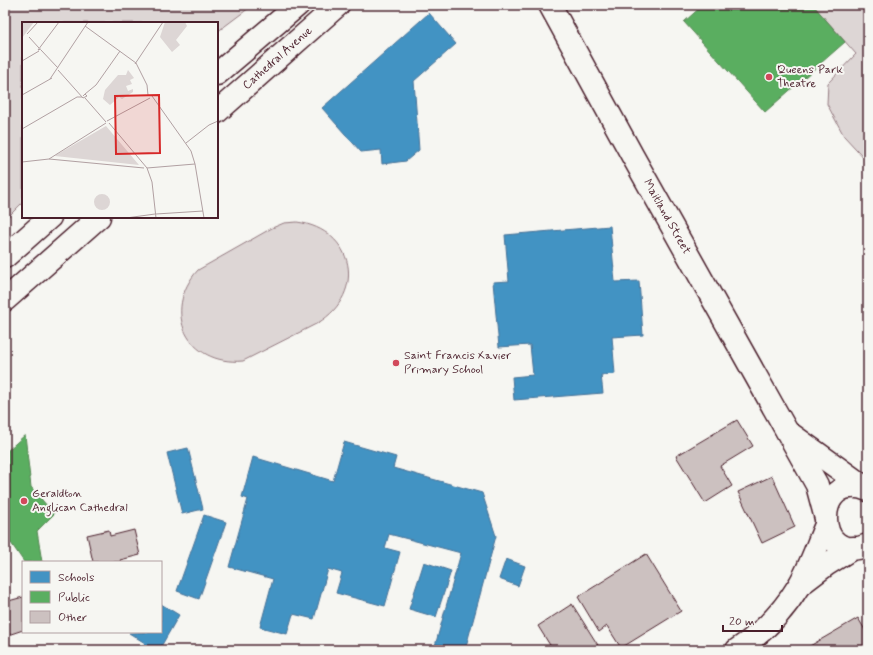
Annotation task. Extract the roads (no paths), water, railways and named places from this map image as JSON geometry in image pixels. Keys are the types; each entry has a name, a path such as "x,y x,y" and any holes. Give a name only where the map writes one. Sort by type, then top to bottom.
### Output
{"main road":[{"path":"218,73 298,5"},
{"name":"Cathedral Avenue","path":"218,111 338,5"},
{"name":"Maitland Street","path":"550,5 817,485 829,534 844,546 860,547"},
{"path":"5,257 49,218"},
{"path":"5,300 98,218"},
{"name":"Maitland Street","path":"785,429 867,490"},
{"path":"799,586 825,520 827,506 832,498 839,491 853,487 867,490"},
{"path":"737,650 750,642 770,623 799,586 826,565 860,547"}],"place":[{"name":"Queens Park Theatre","path":"769,77"},
{"name":"Saint Francis Xavier Primary School","path":"396,363"},
{"name":"Geraldton Anglican Cathedral","path":"24,501"}]}
